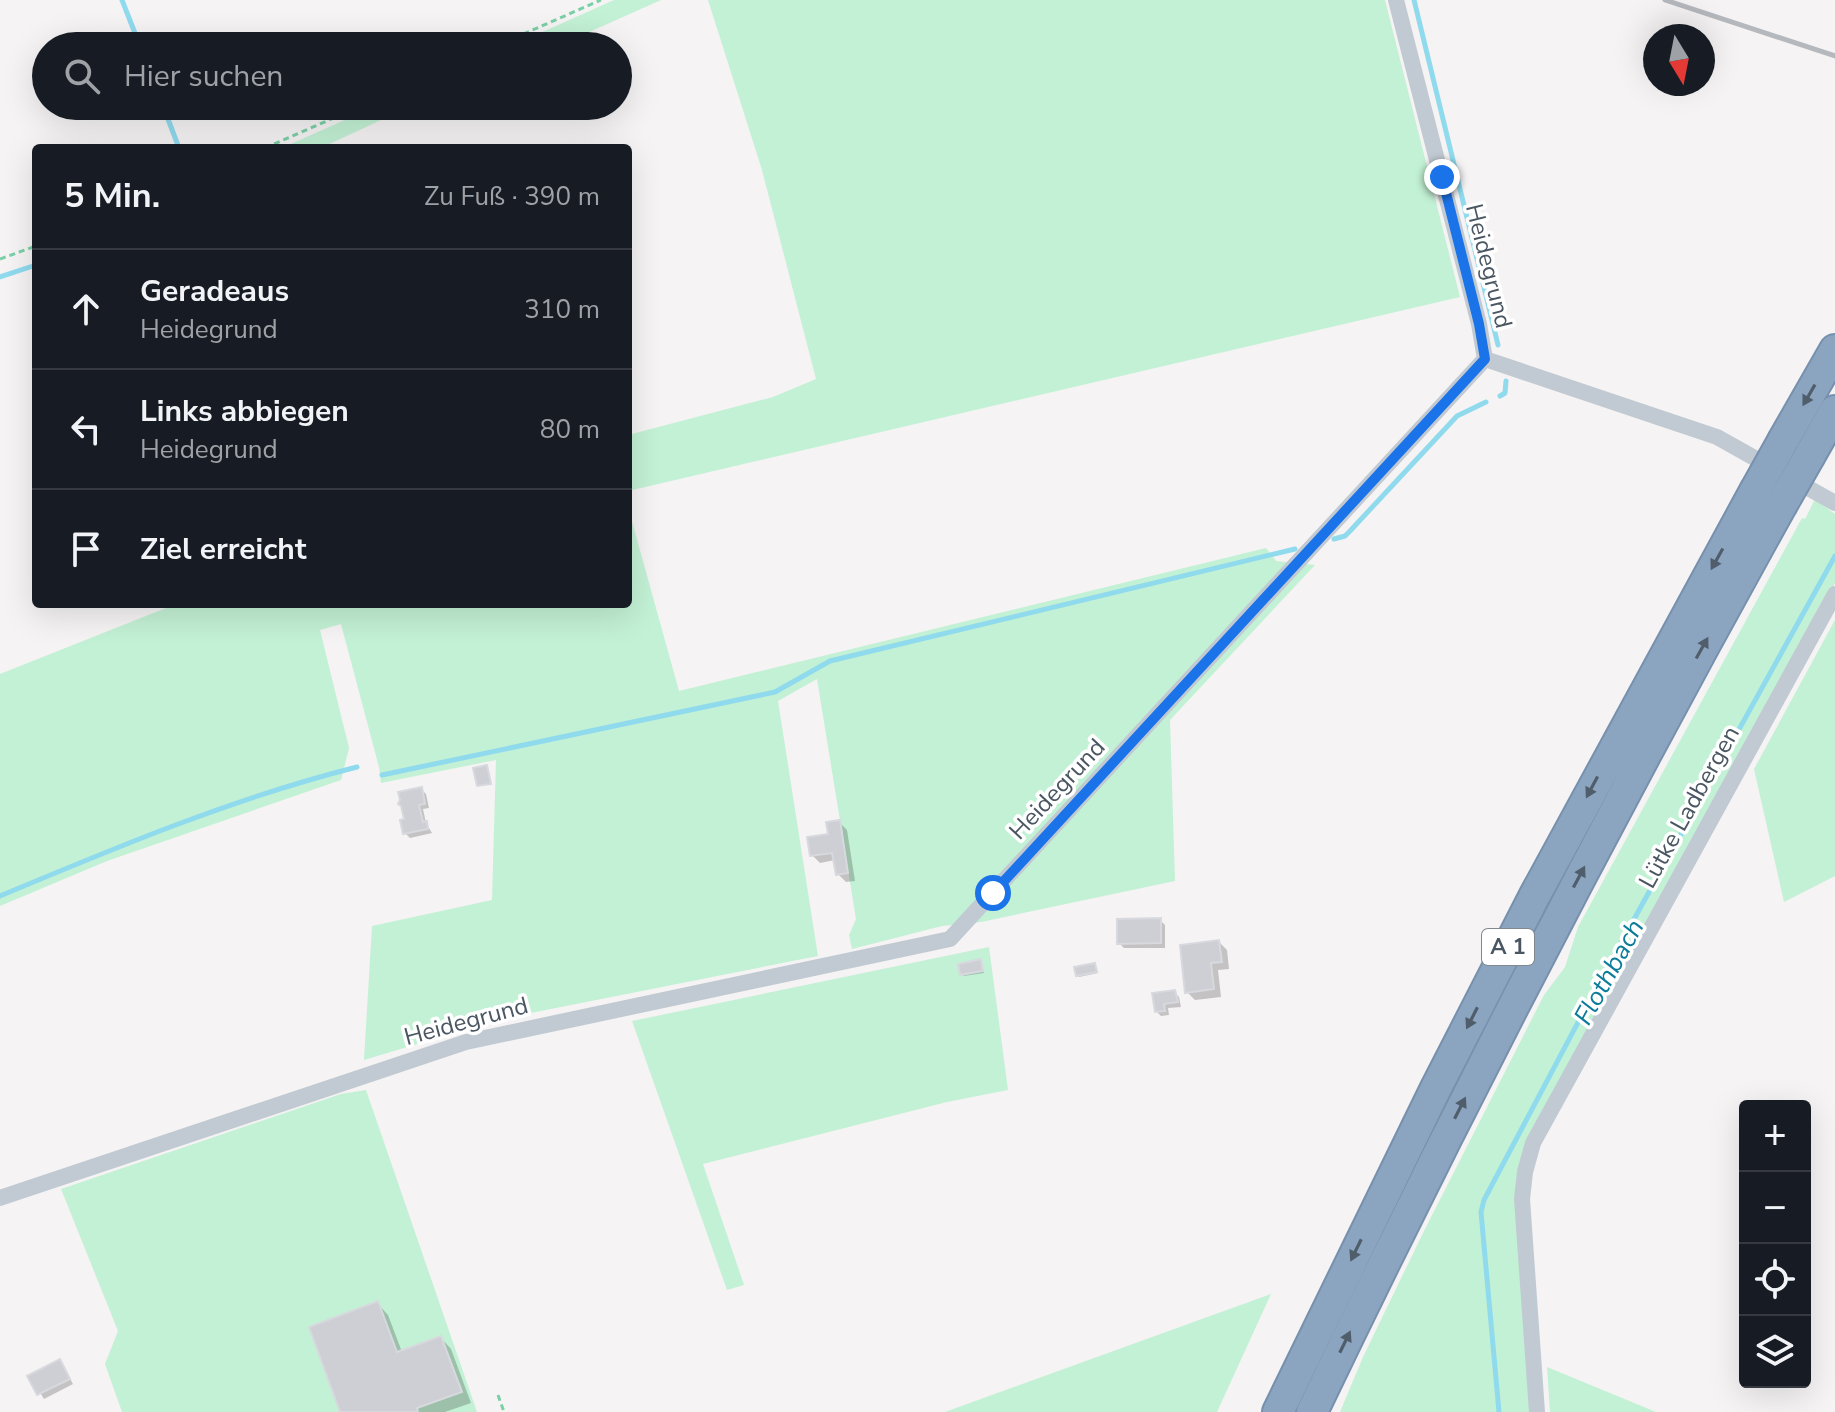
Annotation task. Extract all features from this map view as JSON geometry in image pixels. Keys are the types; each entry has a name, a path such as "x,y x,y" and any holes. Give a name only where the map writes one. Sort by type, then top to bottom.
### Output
{"highway":[{"name":"A 1","path":"1278,1412 1423,1114 1535,895 1835,350"},
{"name":"A 1","path":"1312,1412 1410,1208 1550,932 1835,411"}],"street":[{"name":"Heidegrund","path":"0,1198 466,1042 950,939 1485,359 1479,324 1396,0"},
{"path":"1485,359 1703,432 1731,444 1835,503"},
{"name":"Lütke Ladbergen","path":"1537,1412 1522,1207 1525,1172 1533,1143 1835,594"}],"path":[{"path":"528,32 601,0"},
{"path":"274,144 329,120"},
{"path":"0,259 32,247"},
{"path":"498,1395 504,1412"}],"green space":[{"path":"614,0 661,0 589,32 542,32"},
{"path":"708,0 1385,0 1460,297 632,490 632,434 773,397 816,379 762,170"},
{"path":"345,120 381,120 330,144 291,144"},
{"path":"1815,499 1835,514 1835,583 1527,1146 1532,1412 1340,1412 1424,1231 1544,995 1565,967 1578,927"},
{"path":"632,521 679,691 1266,548 1276,561 1315,565 1170,720 1175,881 981,922 942,926 852,949 849,935 856,919 817,679 778,701 818,956 500,1019 364,1060 372,926 492,900 496,760 381,783 341,624 320,630 349,748 341,780 107,861 0,906 0,674 166,608 632,608"},
{"path":"1835,620 1835,876 1784,902 1754,769"},
{"path":"989,947 1008,1090 947,1102 703,1164 744,1285 727,1290 632,1021"},
{"path":"366,1090 477,1412 122,1412 105,1364 118,1331 61,1189 341,1094"},
{"path":"1271,1294 1217,1412 945,1412"},
{"path":"1547,1367 1656,1412 1550,1412"}],"building":[{"path":"487,765 491,784 477,786 473,768"},
{"path":"422,787 425,804 419,805 428,829 403,834 400,820 404,819 398,804 398,792"},
{"path":"840,820 848,873 836,875 832,853 810,856 807,837 828,834 826,822"},
{"path":"1161,918 1161,943 1117,944 1117,919"},
{"path":"1219,940 1222,962 1211,963 1214,989 1185,993 1180,945"},
{"path":"981,959 983,971 960,975 958,964"},
{"path":"1095,963 1097,972 1076,976 1074,967"},
{"path":"1175,990 1178,1002 1164,1004 1165,1011 1155,1012 1152,993"},
{"path":"378,1301 397,1352 441,1336 462,1392 417,1408 418,1412 340,1412 309,1327"},
{"path":"60,1359 70,1379 37,1395 27,1376"}],"waterway":[{"path":"122,0 135,32"},
{"path":"1414,0 1498,345"},
{"path":"168,120 177,144"},
{"path":"0,277 32,266"},
{"path":"1500,396 1505,393 1506,381"},
{"path":"1334,539 1345,536 1457,416 1486,402"},
{"path":"382,775 775,692 830,661 1295,549"},
{"name":"Flothbach","path":"1499,1412 1481,1212 1484,1200 1602,977 1835,556"},
{"path":"0,896 221,809 357,767"}],"railway":[{"path":"1665,0 1835,56"}],"route":[{"path":"993,893 1485,359 1485,346 1442,177"}]}
